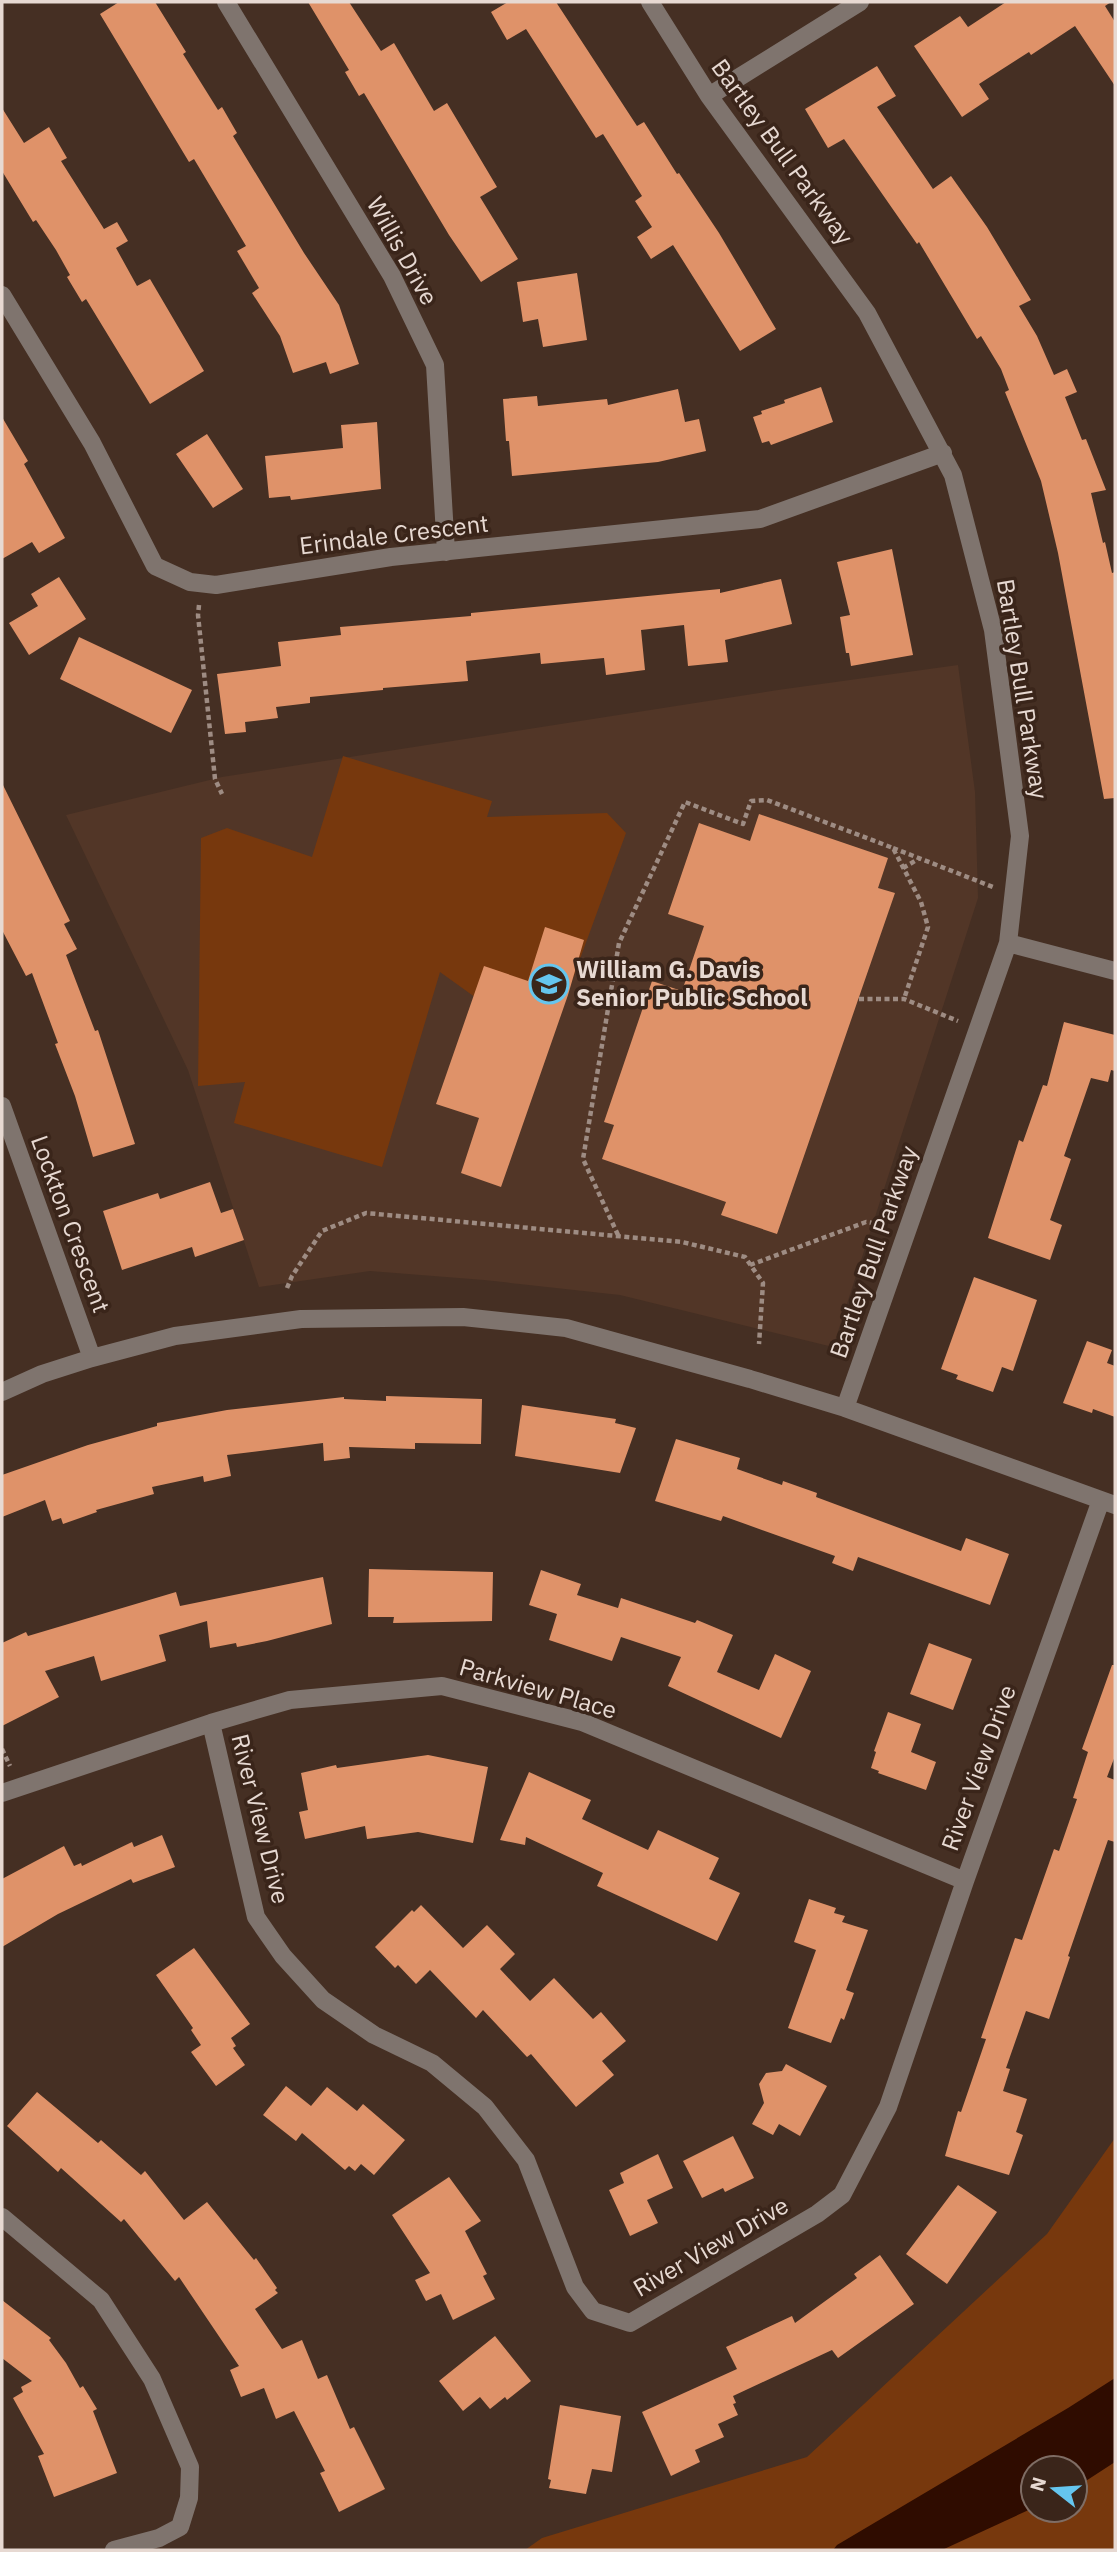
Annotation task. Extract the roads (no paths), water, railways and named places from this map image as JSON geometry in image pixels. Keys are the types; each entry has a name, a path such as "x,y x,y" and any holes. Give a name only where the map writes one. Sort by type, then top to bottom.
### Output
{"street":[{"name":"Willis Drive","path":"226,2 392,276 435,365 446,552"},
{"name":"Bartley Bull Parkway","path":"650,2 709,96 867,313 953,474 993,630 1020,836 1008,943 845,1408"},
{"path":"709,96 860,2"},
{"name":"Erindale Crescent","path":"2,295 92,443 155,566 174,576 201,583 216,585 391,557 760,519 943,453"},
{"path":"1008,943 1115,971"},
{"name":"Lockton Crescent","path":"2,1106 92,1358"},
{"path":"2,1392 42,1374 175,1336 301,1319 463,1317 566,1328 845,1408 1108,1503"},
{"name":"River View Drive","path":"211,1723 256,1917 284,1956 323,2000 374,2035 432,2063 485,2107 526,2160 575,2287 593,2311 630,2323 817,2214 842,2194 888,2107 964,1881 1108,1503"},
{"name":"Parkview Place","path":"2,1793 211,1723 290,1700 442,1686 582,1722 964,1881"},
{"path":"2,2217 101,2300 152,2379 190,2467 189,2498 180,2527 159,2538 114,2550"}],"place":[{"name":"William G. Davis Senior Public School","path":"549,984"}]}
